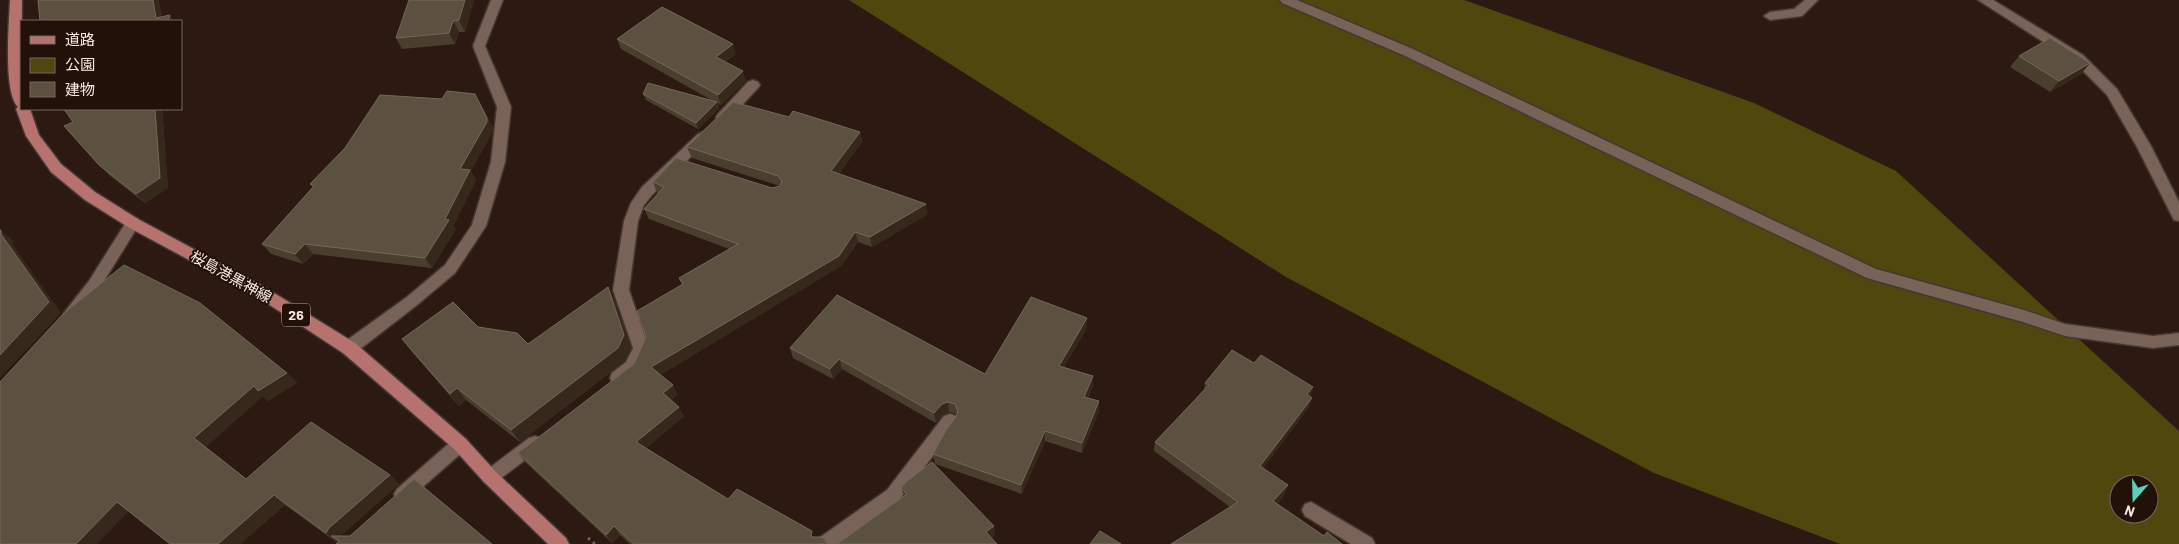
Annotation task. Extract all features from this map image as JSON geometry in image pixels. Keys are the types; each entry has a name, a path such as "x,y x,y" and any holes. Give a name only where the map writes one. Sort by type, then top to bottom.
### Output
{"main road":[{"path":"16,0 15,77 20,99"},
{"name":"桜島港黒神線","path":"23,110 33,136 56,168 90,196 133,223 261,292 349,348 460,444 490,477 560,544"}],"street":[{"path":"349,348 450,269 478,226 498,162 504,107 479,46 497,0"},
{"path":"1286,0 1408,52 1872,274 2024,316 2065,330 2153,342 2179,339"},
{"path":"1770,16 1798,12 1812,0"},
{"path":"1984,0 2078,58 2112,92 2144,146 2179,216"},
{"path":"609,384 632,367 641,348 621,290 631,221 638,203 647,191 753,85"},
{"path":"678,161 695,167"},
{"path":"65,322 94,285 133,223"},
{"path":"826,544 893,495 950,421"},
{"path":"490,477 550,431"},
{"path":"389,507 460,444"},
{"path":"1311,510 1366,544"}],"green space":[{"path":"849,0 1464,0 1754,103 1896,171 2179,431 2179,544 1840,544 1654,473 1286,277"}],"building":[{"path":"38,0 153,0 156,18 170,15 168,20 40,20"},
{"path":"409,0 465,0 459,20 453,21 449,33 396,38"},
{"path":"662,7 733,44 716,57 743,71 718,95 617,39"},
{"path":"2050,38 2090,63 2059,81 2019,56"},
{"path":"648,83 717,102 696,123 643,94"},
{"path":"447,91 475,94 487,118 487,122 460,169 470,170 445,219 449,220 425,258 305,244 295,254 262,244 314,186 310,184 345,148 380,95 442,99"},
{"path":"733,102 789,117 793,111 860,132 831,171 926,204 870,237 855,232 839,256 651,367 673,385 663,393 679,407 636,442 728,499 737,489 812,531 811,537 822,537 828,544 634,544 614,526 606,535 518,453 634,364 646,337 637,311 683,284 679,278 738,244 644,209 664,187 653,182 676,158 772,188 780,186 782,181 778,176 687,147"},
{"path":"65,110 155,110 160,178 136,194 99,165 64,126 73,122"},
{"path":"0,230 49,302 0,355"},
{"path":"124,265 200,303 287,373 258,391 254,386 194,438 246,479 311,422 390,475 329,528 326,533 274,495 218,544 170,544 117,502 76,544 0,544 0,382 64,313"},
{"path":"608,287 624,335 618,348 511,430 457,388 450,394 402,339 453,302 478,327 517,333 528,344"},
{"path":"837,295 985,374 1031,297 1087,318 1059,366 1093,376 1084,397 1099,401 1082,443 1045,431 1021,485 933,454 946,430 956,417 958,411 955,404 948,402 942,404 934,413 839,359 830,369 790,348"},
{"path":"1232,350 1254,363 1261,355 1313,387 1307,394 1312,398 1260,466 1288,485 1273,501 1324,536 1327,532 1342,544 1171,544 1238,502 1155,442 1209,385 1205,383"},
{"path":"932,462 994,526 986,532 997,544 837,544 907,494 901,488"},
{"path":"414,479 492,544 336,544 339,541 331,536 350,536"},
{"path":"1100,531 1121,544 1090,544"}]}
